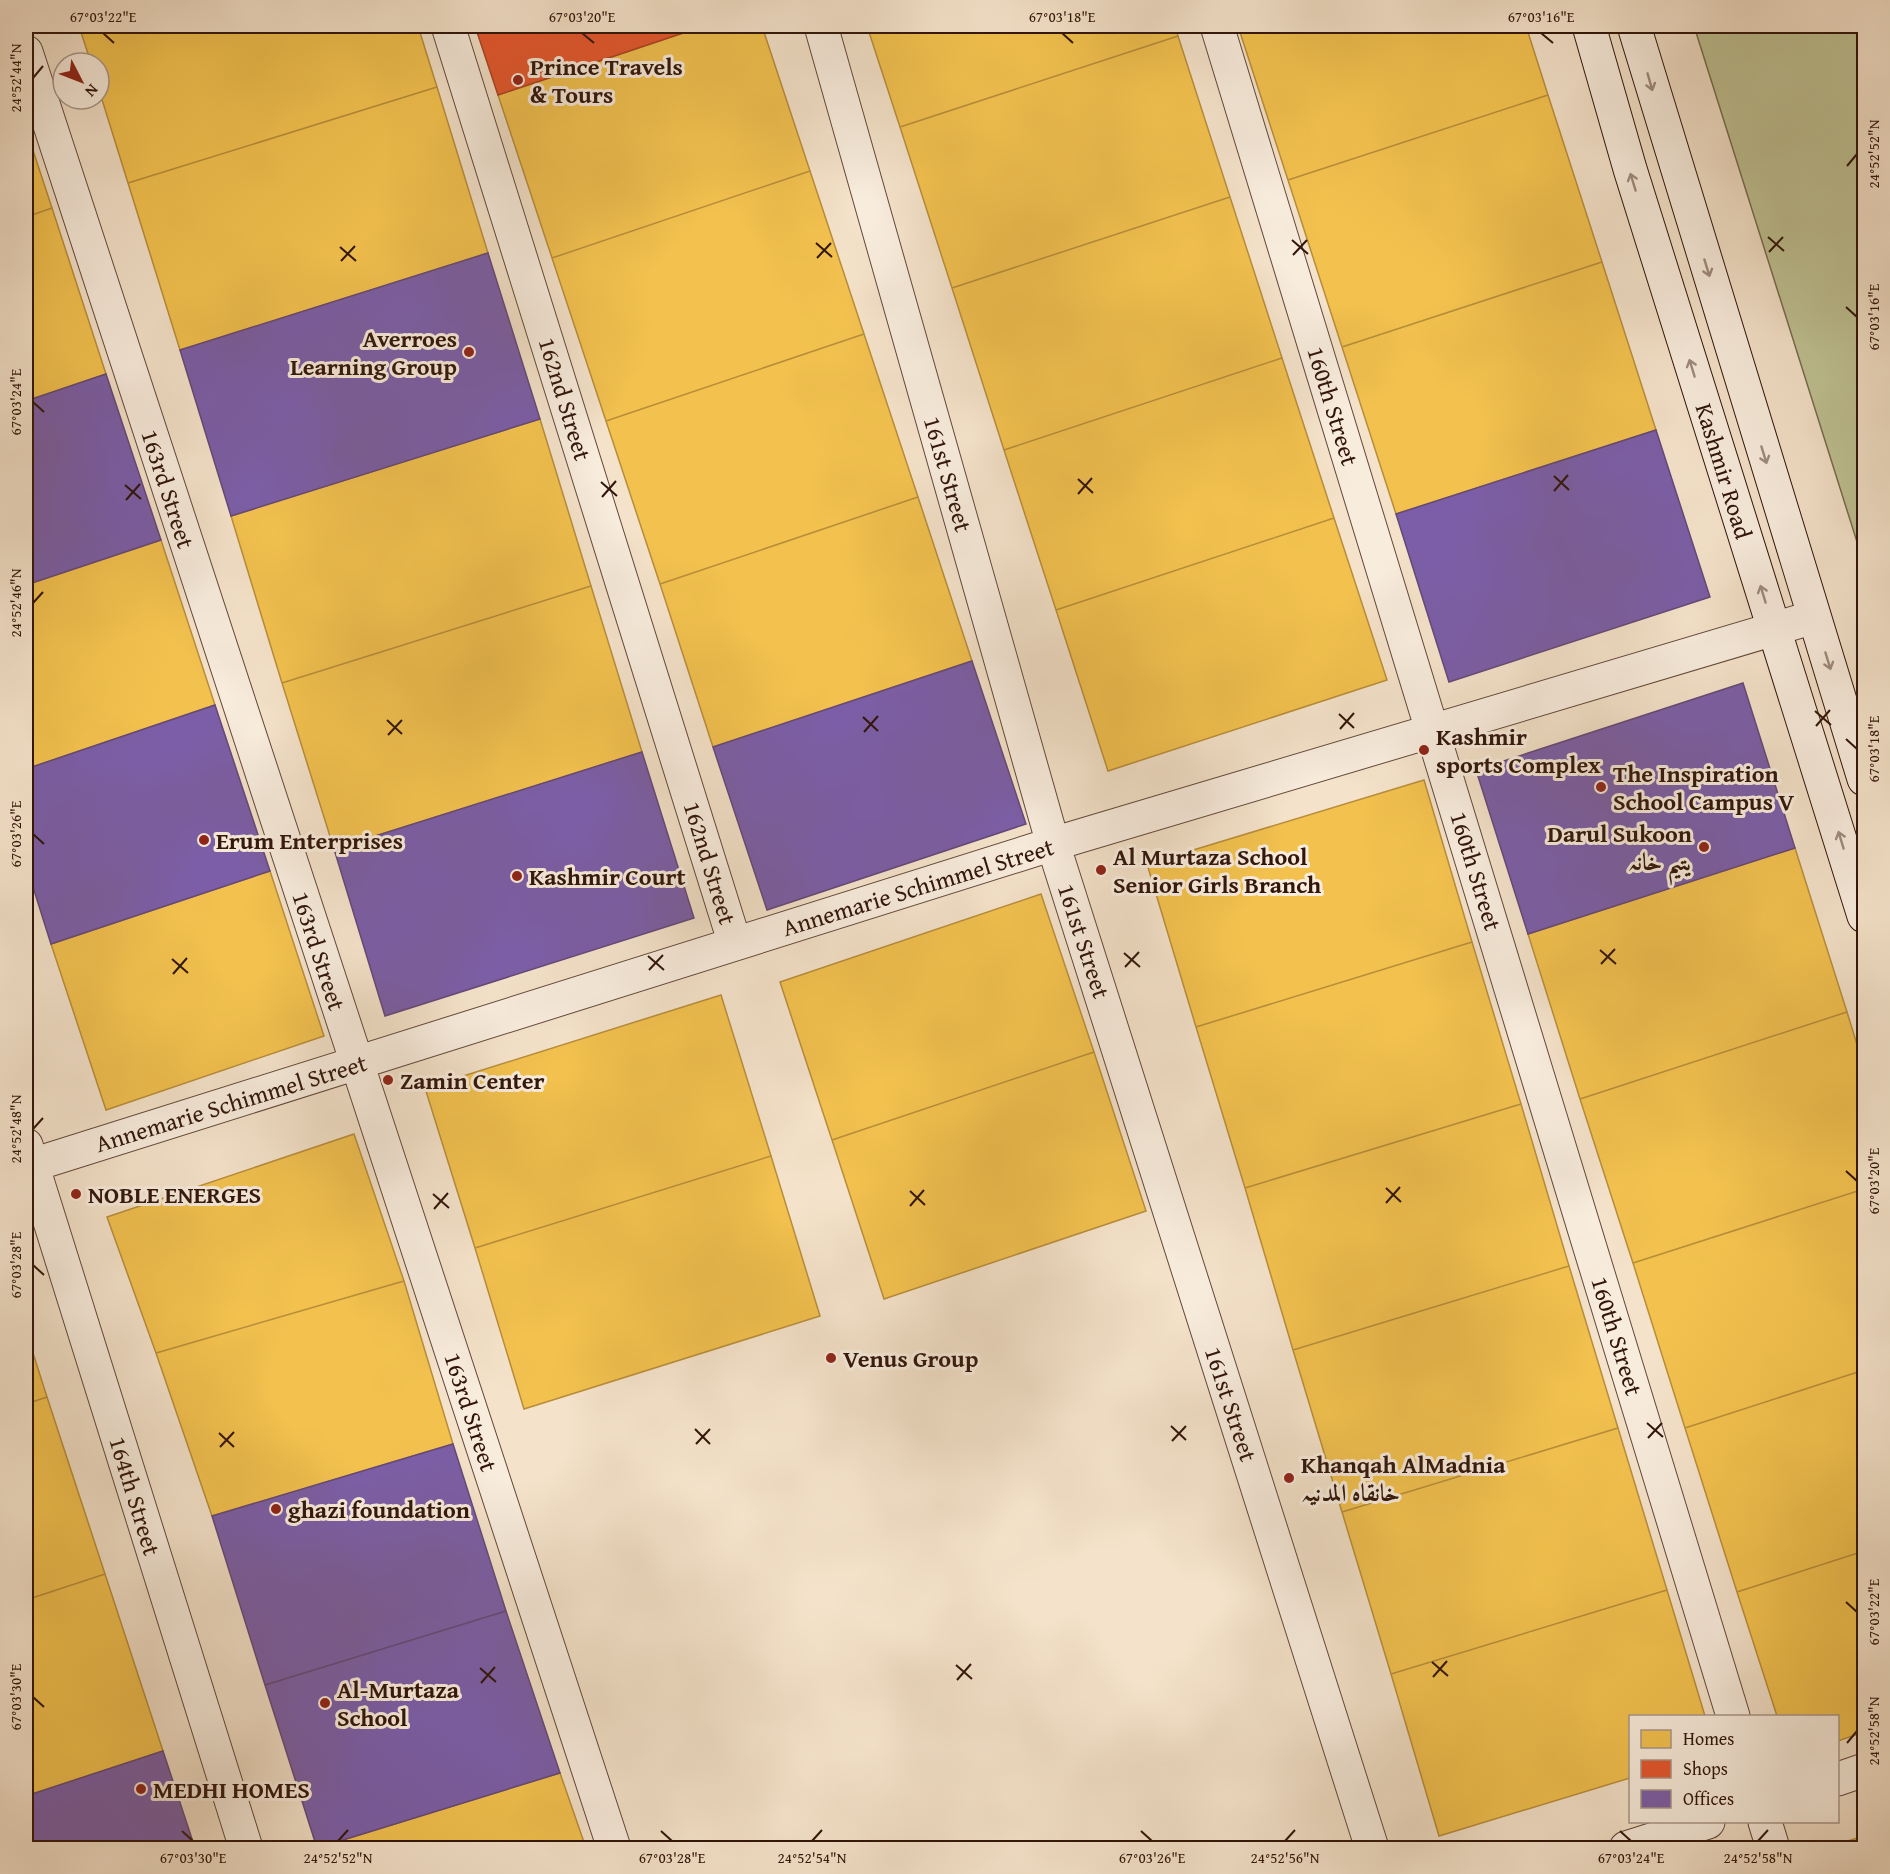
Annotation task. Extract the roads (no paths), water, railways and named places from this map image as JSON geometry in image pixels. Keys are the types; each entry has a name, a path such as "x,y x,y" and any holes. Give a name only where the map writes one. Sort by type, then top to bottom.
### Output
{"street":[{"name":"162nd Street","path":"448,26 735,944"},
{"name":"161st Street","path":"821,26 1053,844 1372,1848"},
{"name":"160th Street","path":"1217,26 1733,1715"},
{"name":"Kashmir Road","path":"1589,26 1629,170 1864,916"},
{"name":"Kashmir Road","path":"1634,26 1864,779"},
{"name":"163rd Street","path":"26,52 614,1848"},
{"name":"Annemarie Schimmel Street","path":"28,1158 356,1064 1053,844 1814,617"},
{"name":"164th Street","path":"28,1158 246,1848"},
{"path":"1839,1779 1864,1770"},
{"path":"1626,1848 1702,1823"},
{"path":"1766,1823 1773,1848"}],"place":[{"name":"Prince Travels & Tours","path":"518,80"},
{"name":"Averroes Learning Group","path":"469,352"},
{"name":"Kashmir sports Complex","path":"1424,750"},
{"name":"The Inspiration School Campus V","path":"1601,787"},
{"name":"Erum Enterprises","path":"204,840"},
{"name":"Darul Sukoon یتیم خانہ","path":"1704,847"},
{"name":"Al Murtaza School Senior Girls Branch","path":"1101,870"},
{"name":"Kashmir Court","path":"517,876"},
{"name":"Zamin Center","path":"388,1080"},
{"name":"NOBLE ENERGES","path":"76,1194"},
{"name":"Venus Group","path":"831,1358"},
{"name":"Khanqah AlMadnia خانقاہ المدنیہ","path":"1289,1478"},
{"name":"ghazi foundation","path":"276,1509"},
{"name":"Al-Murtaza School","path":"325,1703"},
{"name":"MEDHI HOMES","path":"141,1789"}]}
